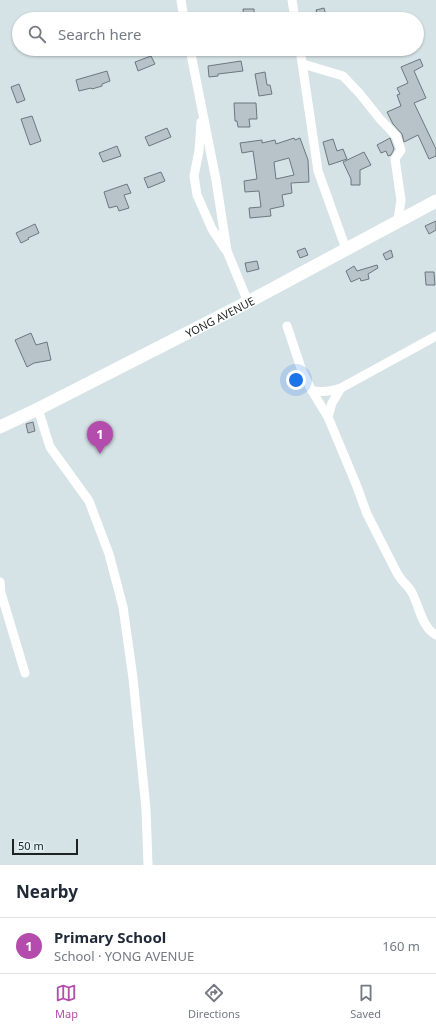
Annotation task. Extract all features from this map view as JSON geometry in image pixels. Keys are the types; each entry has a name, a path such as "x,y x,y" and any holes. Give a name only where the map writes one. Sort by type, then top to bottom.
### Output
{"street":[{"path":"181,0 183,12"},
{"path":"292,0 294,12"},
{"path":"191,56 216,180 227,251"},
{"path":"301,56 318,171 346,249"},
{"path":"303,64 343,76 396,136 402,150 396,159 402,200 398,220"},
{"path":"201,109 199,151 194,176 197,195 212,229 227,251 248,302"},
{"name":"YONG AVENUE","path":"0,427 248,302 436,200"},
{"path":"287,326 302,370 312,391 328,417 367,514 396,571 411,590 427,627 433,634 436,635"},
{"path":"312,391 323,392 340,388 436,336"},
{"path":"328,417 332,403 340,388"},
{"path":"38,409 50,447 90,501 109,554 123,607 146,809 148,865"},
{"path":"0,582 1,593 25,673"}],"building":[{"path":"324,8 325,12 317,12 316,10"},
{"path":"243,9 254,9 254,12 243,12"},
{"path":"151,56 155,64 138,71 135,62"},
{"path":"420,59 423,66 414,71 426,98 414,103 436,149 436,156 429,159 418,135 404,142 402,134 393,124 387,112 401,106 397,95 400,94 397,88 408,83 401,67"},
{"path":"241,61 243,71 218,74 218,76 209,77 208,66"},
{"path":"107,71 110,81 102,84 102,86 79,91 76,80"},
{"path":"265,72 267,85 270,85 272,94 259,96 255,74"},
{"path":"19,84 25,100 17,103 11,87"},
{"path":"234,103 256,103 257,119 249,119 250,127 238,127 237,121 235,121"},
{"path":"32,116 41,141 30,145 21,119"},
{"path":"167,128 171,137 149,146 145,137"},
{"path":"294,138 295,140 300,138 308,160 309,182 291,183 292,193 282,195 284,206 270,209 271,216 250,218 249,208 261,207 259,191 245,192 244,181 257,179 253,151 242,153 240,143 262,140 262,143 275,140 276,144","holes":["289,158 294,175 276,179 274,162"]},
{"path":"390,138 394,149 391,155 388,156 386,151 381,153 377,145"},
{"path":"333,139 337,151 343,149 347,159 329,165 323,142"},
{"path":"117,146 121,156 103,162 99,153"},
{"path":"364,152 371,165 360,170 360,185 351,185 351,179 343,162"},
{"path":"161,172 165,181 148,188 144,178"},
{"path":"127,184 131,193 124,195 129,208 119,211 117,206 109,208 104,192"},
{"path":"436,221 436,230 429,234 425,226"},
{"path":"35,224 39,233 21,243 16,233"},
{"path":"305,248 308,255 300,258 297,251"},
{"path":"391,250 393,257 386,260 383,254"},
{"path":"257,261 259,269 247,272 245,263"},
{"path":"377,265 378,268 368,274 369,279 361,281 360,278 351,282 346,271 354,266 357,271"},
{"path":"425,272 434,272 435,285 426,285"},
{"path":"31,333 36,345 47,342 51,360 34,363 27,367 15,340"},
{"path":"33,422 35,431 28,433 26,424"}],"place":[{"name":"Primary School","path":"100,454"}]}
